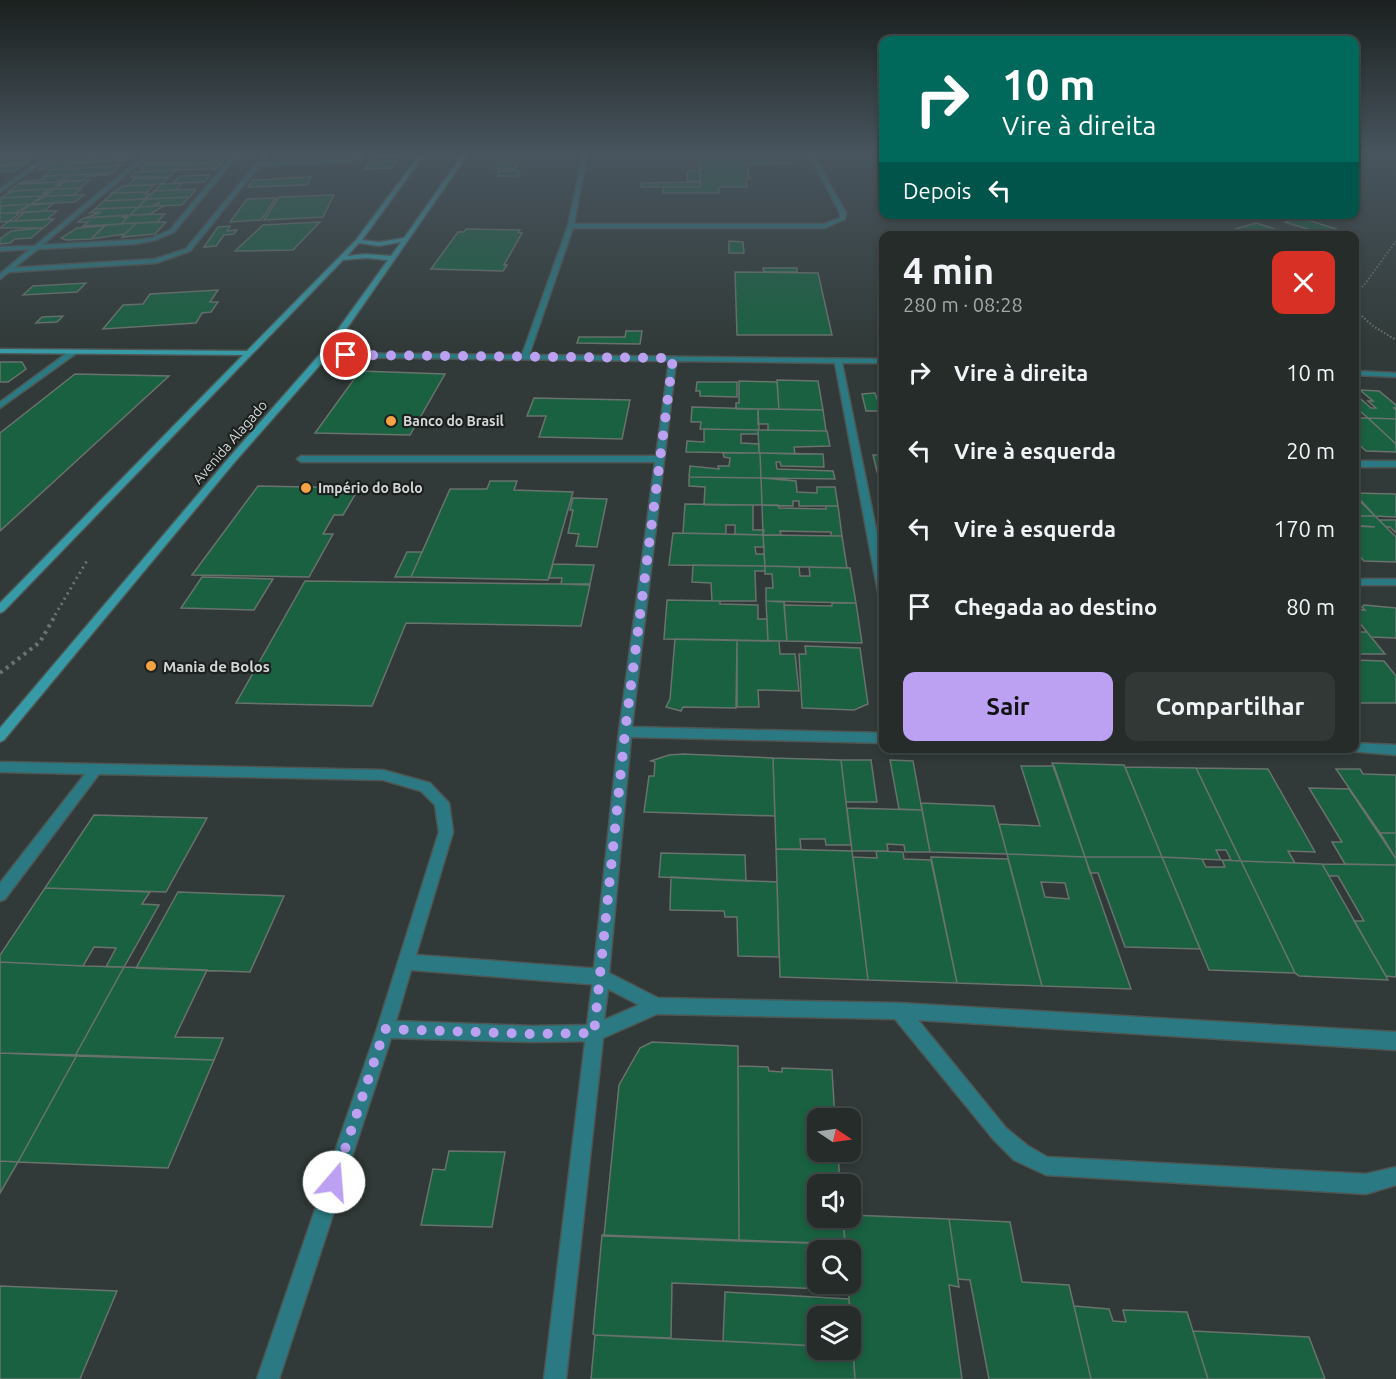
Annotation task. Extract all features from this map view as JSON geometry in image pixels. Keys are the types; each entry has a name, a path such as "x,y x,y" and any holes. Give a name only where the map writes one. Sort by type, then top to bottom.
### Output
{"main road":[{"path":"0,609 358,241 375,218"},
{"name":"Avenida Alagado","path":"0,737 230,462 324,355 421,218"},
{"path":"358,241 379,244 404,240"},
{"path":"341,258 366,256 391,258"},
{"path":"0,351 249,353"}],"street":[{"path":"0,277 71,218"},
{"path":"0,249 135,242 165,235 172,231 183,218"},
{"path":"9,270 156,261 188,250 214,218"},
{"path":"525,356 572,218"},
{"path":"571,226 811,227 834,223 842,218"},
{"path":"0,406 74,352"},
{"path":"324,355 879,361"},
{"path":"555,1379 601,977 625,732 673,358"},
{"path":"838,361 879,571"},
{"path":"1359,373 1396,375"},
{"path":"301,459 661,459"},
{"path":"1359,464 1396,464"},
{"path":"1359,582 1396,582"},
{"path":"625,732 879,738"},
{"path":"1359,748 1396,750"},
{"path":"0,767 383,776 425,787 442,803 446,832 407,962 268,1379"},
{"path":"0,894 96,769"},
{"path":"407,962 601,977 657,1006"},
{"path":"385,1029 532,1034 594,1033 657,1006 899,1011 1396,1041"},
{"path":"899,1011 1000,1134 1021,1153 1046,1166 1366,1184 1396,1176"}],"path":[{"path":"1359,289 1396,241"},
{"path":"1359,313 1373,326 1396,340"}],"building":[{"path":"0,218 13,218 9,221 0,222"},
{"path":"17,218 48,218 46,220 14,221"},
{"path":"83,218 127,218 121,224 83,226 88,222 78,222"},
{"path":"127,218 161,218 157,222 121,224"},
{"path":"233,218 262,218 261,220 230,222"},
{"path":"265,218 296,218 264,220"},
{"path":"54,219 43,228 0,228 9,221"},
{"path":"1304,219 1336,229 1313,231 1285,222"},
{"path":"166,222 155,234 122,237 136,223"},
{"path":"320,222 293,250 235,251 263,225"},
{"path":"136,223 125,234 91,239 106,225"},
{"path":"1256,223 1278,230 1241,231 1235,229"},
{"path":"104,226 91,239 66,240 61,238 77,228"},
{"path":"230,226 227,231 237,230 234,234 224,235 216,246 204,247 218,227"},
{"path":"43,228 31,238 15,239 10,243 0,244 0,239 11,231"},
{"path":"466,229 520,230 518,232 522,233 503,271 431,269 458,232 464,232"},
{"path":"729,241 743,242 744,253 729,253"},
{"path":"763,268 797,268 797,272 764,272"},
{"path":"735,272 818,273 832,335 737,335"},
{"path":"86,283 77,292 23,295 33,286"},
{"path":"218,290 210,302 218,302 211,312 202,313 196,323 103,329 123,305 143,304 150,294"},
{"path":"63,316 57,322 36,323 42,317"},
{"path":"626,331 642,331 640,344 577,343 579,337 625,337"},
{"path":"0,362 22,362 26,369 8,382 0,382"},
{"path":"360,371 445,374 410,435 315,433"},
{"path":"75,374 169,376 0,531 0,433"},
{"path":"777,380 818,381 823,410 779,409"},
{"path":"739,381 777,382 779,409 736,409 736,403 739,403"},
{"path":"697,382 737,382 737,397 700,396 700,391 696,391"},
{"path":"1360,390 1379,391 1396,405 1394,408 1396,419 1368,418 1359,410 1359,397 1371,408 1376,408 1368,401 1373,401"},
{"path":"875,393 879,399 879,411 866,411 862,394"},
{"path":"534,398 630,400 622,439 539,437 546,416 527,416"},
{"path":"692,407 758,409 759,430 700,429 701,422 691,422"},
{"path":"758,409 823,410 826,431 768,430 768,424 758,424"},
{"path":"1359,418 1368,418 1396,444 1396,452 1366,451 1359,445"},
{"path":"1368,418 1396,419 1396,444"},
{"path":"704,429 758,430 758,434 741,434 741,443 759,444 759,453 686,452 687,441 704,442"},
{"path":"758,430 827,431 830,446 794,447 795,454 759,453"},
{"path":"723,453 760,453 761,478 689,477 690,466 719,469 718,466 729,466 730,458 724,457"},
{"path":"760,453 823,454 824,467 781,466 780,462 776,462 777,469 833,471 835,479 761,478"},
{"path":"873,455 879,455 879,480"},
{"path":"689,477 761,478 762,505 704,505 705,487 689,486"},
{"path":"761,478 796,481 797,492 817,493 817,487 835,487 838,506 799,506 799,501 793,501 793,506 762,505"},
{"path":"490,481 517,481 514,490 573,492 548,580 411,577 450,489 487,489"},
{"path":"258,486 359,488 343,515 334,515 323,534 333,534 309,577 192,575"},
{"path":"1359,493 1396,494 1396,517 1375,516 1359,498"},
{"path":"573,498 607,499 597,547 576,546 579,534 568,533"},
{"path":"1359,500 1375,516 1359,516"},
{"path":"685,504 753,505 753,530 764,530 763,535 735,534 735,525 726,525 726,534 683,533"},
{"path":"762,505 778,505 779,508 826,509 826,506 838,506 842,536 831,536 831,532 780,531 781,535 763,535"},
{"path":"1359,516 1375,516 1396,537 1396,562 1364,561 1359,556 1359,526 1375,527 1359,525"},
{"path":"1379,520 1396,520 1396,533 1390,527 1386,527"},
{"path":"673,533 763,535 764,547 755,547 756,554 764,554 765,566 669,565"},
{"path":"763,535 842,536 847,568 765,566"},
{"path":"407,552 422,552 411,577 395,577"},
{"path":"553,564 594,565 590,584 561,584 562,578 549,578"},
{"path":"693,565 765,566 765,571 755,571 756,601 712,601 711,583 692,582"},
{"path":"765,566 799,567 800,576 810,576 809,567 850,568 856,603 766,601 766,588 773,588 772,574 765,574"},
{"path":"202,577 273,579 254,610 181,608"},
{"path":"305,581 590,585 581,626 406,623 372,706 236,703"},
{"path":"667,600 720,601 720,604 758,605 758,619 767,619 768,641 664,639"},
{"path":"766,601 784,602 787,641 768,641"},
{"path":"832,603 856,603 862,643 787,641 784,605 832,606"},
{"path":"1364,605 1396,608 1396,638 1371,637 1359,622 1359,609 1365,610 1362,607"},
{"path":"1359,632 1367,632 1385,654 1359,652"},
{"path":"675,639 737,640 736,708 683,707 681,711 666,707 670,699"},
{"path":"737,640 779,641 780,654 795,654 799,691 758,690 759,707 737,707"},
{"path":"805,646 860,648 868,704 854,710 802,708 799,654 806,654"},
{"path":"1359,660 1384,661 1396,676 1396,703 1359,703"},
{"path":"669,755 773,758 775,816 644,812 649,776 654,776 655,762 651,761"},
{"path":"773,758 841,760 851,845 826,845 825,839 800,839 801,849 776,849"},
{"path":"841,760 871,760 877,802 846,802"},
{"path":"890,760 913,761 922,810 899,809"},
{"path":"1052,763 1124,765 1162,857 1085,857"},
{"path":"1021,766 1054,766 1085,857 1007,854 999,824 1040,826"},
{"path":"1125,767 1196,768 1241,861 1221,860 1162,857","holes":["1216,850 1226,850 1231,860 1221,860"]},
{"path":"1196,768 1268,769 1315,852 1288,851 1295,863 1241,861"},
{"path":"1336,769 1360,769 1363,774 1396,775 1396,833 1380,833"},
{"path":"1309,788 1349,789 1396,859 1396,865 1345,864 1332,842 1342,842"},
{"path":"921,803 994,806 1007,854 930,852"},
{"path":"847,808 922,810 930,852 905,852 904,845 887,844 888,851 852,851"},
{"path":"94,815 207,818 166,892 45,888"},
{"path":"1380,833 1396,833 1396,859"},
{"path":"776,849 852,851 868,980 780,977"},
{"path":"876,851 903,852 904,859 931,860 957,983 868,980 853,857 877,858"},
{"path":"661,853 745,855 746,881 659,877"},
{"path":"1007,854 1085,857 1131,989 1042,986","holes":["1041,882 1065,883 1069,899 1045,897"]},
{"path":"931,857 1008,859 1042,986 957,983"},
{"path":"1085,857 1162,857 1200,949 1125,947 1098,873 1090,873"},
{"path":"1162,857 1202,859 1206,867 1225,867 1222,860 1241,861 1295,973 1209,970"},
{"path":"1241,861 1322,864 1388,980 1299,976 1295,973"},
{"path":"1322,864 1396,865 1396,977 1386,976 1354,921 1364,921 1338,876 1329,876"},
{"path":"671,877 777,882 779,957 738,956 737,917 725,917 724,911 670,910"},
{"path":"45,888 150,892 142,904 159,905 124,967 106,967 116,948 94,947 83,966 0,962 0,955"},
{"path":"178,892 284,896 250,972 136,968"},
{"path":"0,962 124,967 75,1056 0,1053"},
{"path":"124,967 207,970 175,1037 223,1038 214,1060 75,1056"},
{"path":"652,1042 738,1046 739,1241 604,1236 619,1085 640,1048"},
{"path":"0,1053 77,1055 18,1162 0,1161"},
{"path":"77,1055 214,1060 168,1168 18,1162"},
{"path":"738,1066 768,1067 769,1071 782,1072 782,1068 832,1070 834,1108 807,1108 807,1162 839,1162 839,1174 807,1174 807,1228 844,1228 845,1240 807,1240 807,1243 739,1241"},
{"path":"449,1151 505,1152 492,1227 421,1225 433,1169 445,1170"},
{"path":"0,1161 18,1162 0,1193"},
{"path":"861,1215 949,1219 959,1287 949,1285 962,1379 855,1379 854,1360 861,1360 861,1306 850,1306 849,1294 861,1294 861,1240 845,1240 844,1228 861,1228"},
{"path":"949,1219 1010,1222 1022,1282 1069,1285 1091,1379 989,1379 970,1280 958,1279"},
{"path":"602,1235 807,1243 807,1288 672,1283 671,1338 593,1334"},
{"path":"0,1286 117,1291 80,1379 0,1379"},
{"path":"725,1292 849,1299 850,1306 807,1306 807,1345 723,1341"},
{"path":"1074,1306 1109,1309 1113,1321 1126,1322 1123,1310 1187,1312 1208,1379 1091,1379"},
{"path":"1193,1331 1309,1337 1325,1379 1208,1379"},
{"path":"595,1335 807,1345 807,1360 854,1360 855,1379 591,1379"}],"place":[{"name":"Banco do Brasil","path":"391,421"},
{"name":"Império do Bolo","path":"306,488"},
{"name":"Mania de Bolos","path":"151,666"}],"route":[{"path":"334,1182 385,1029 532,1034 594,1033 625,732 673,358 346,355"}]}
